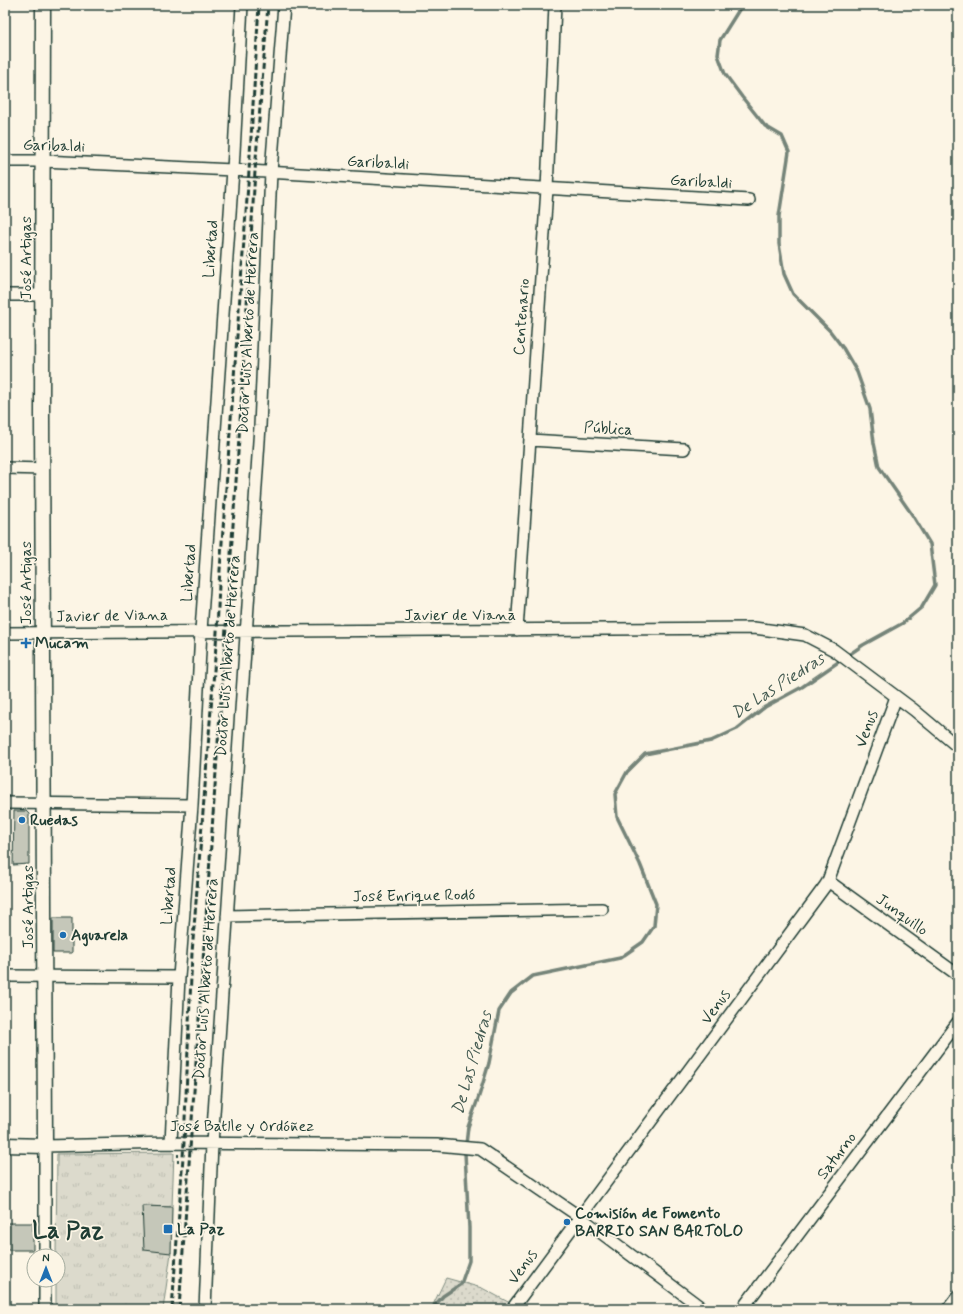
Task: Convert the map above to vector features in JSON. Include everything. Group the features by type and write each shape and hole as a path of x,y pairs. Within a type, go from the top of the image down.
{"street":[{"name":"José Artigas","path":"43,5 42,295 45,1248"},
{"name":"Libertad","path":"171,1143 179,977 192,805 201,631 233,170 242,5"},
{"name":"Doctor Luis Alberto de Herrera","path":"206,1309 212,1144 245,632 260,426 271,172 284,5"},
{"name":"Centenario","path":"517,630 547,189 555,5"},
{"name":"Garibaldi","path":"5,161 43,161 233,170 748,200"},
{"path":"5,295 42,295"},
{"name":"Pública","path":"530,440 684,449"},
{"path":"5,468 43,469"},
{"name":"Javier de Viana","path":"5,633 754,628 805,635 834,650 914,710 958,747"},
{"name":"Venus","path":"512,1309 828,881 896,697"},
{"path":"5,803 192,805"},
{"name":"Junquillo","path":"828,881 958,976"},
{"name":"José Enrique Rodó","path":"227,916 602,909"},
{"path":"5,976 179,977"},
{"name":"Saturno","path":"742,1309 958,1022"},
{"name":"José Batlle y Ordóñez","path":"5,1145 45,1146 171,1143 362,1144 437,1145 480,1149 580,1217"},
{"path":"580,1217 703,1309"},
{"path":"45,1288 45,1309"},
{"path":"948,1309 958,1296"}],"green space":[{"path":"174,1153 172,1207 143,1206 171,1253 163,1309 56,1309 56,1288 66,1288 66,1248 56,1248 57,1154"},
{"path":"446,1278 482,1288 510,1303 517,1309 431,1309"}],"building":[{"path":"14,811 26,811 29,814 29,864 13,865"},
{"name":"Aguarela","path":"53,918 72,918 72,953 53,953"},
{"path":"142,1206 172,1207 171,1253 144,1250"},
{"path":"5,1223 33,1223 33,1248 26,1248 26,1250 5,1250"}],"waterway":[{"name":"De Las Piedras","path":"432,1309 443,1296 461,1284 469,1261 469,1228 465,1153 468,1127 489,1063 499,1011 511,993 533,976 620,958 643,942 654,926 656,904 640,864 617,817 615,794 627,772 645,754 711,741 737,729 765,707 802,687 863,645 903,623 922,607 935,585 930,544 913,516 879,467 874,443 870,409 857,372 843,348 830,331 793,294 784,274 779,244 779,216 789,152 782,136 765,126 725,74 718,55 720,40 742,5"}],"railway":[{"path":"172,1309 184,1143 192,953 217,632 219,584 249,171 259,5"},
{"path":"179,1309 239,438 255,171 268,5"}],"place":[{"name":"Mucam","path":"26,643"},
{"name":"Ruedas","path":"22,820"},
{"name":"Aguarela","path":"63,935"},
{"name":"Comisión de Fomento BARRIO SAN BARTOLO","path":"567,1222"},
{"name":"La Paz","path":"168,1229"}],"district":[{"name":"La Paz","path":"68,1231"}]}
